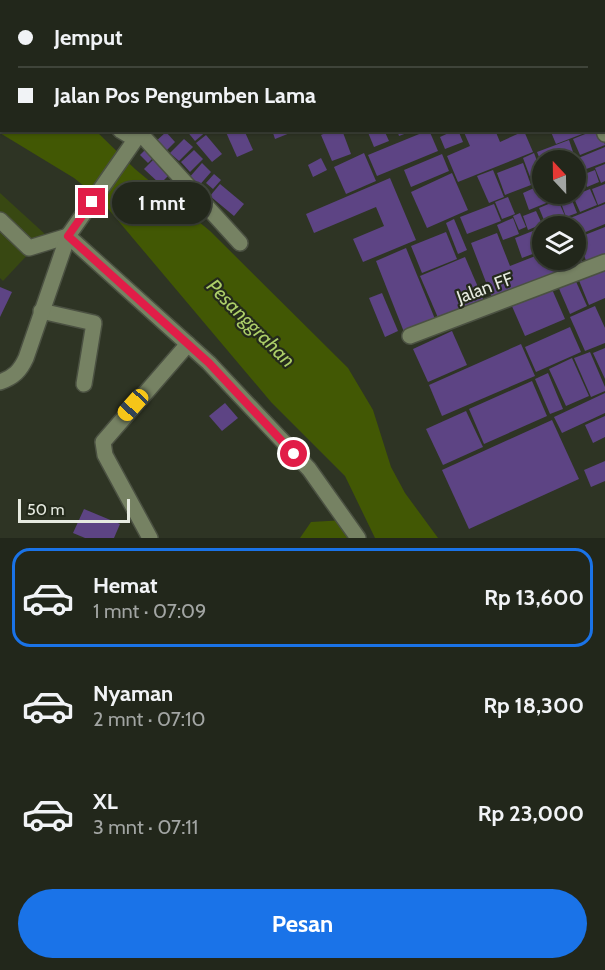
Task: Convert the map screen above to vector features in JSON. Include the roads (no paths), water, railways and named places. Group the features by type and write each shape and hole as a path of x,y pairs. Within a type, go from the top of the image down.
{"street":[{"path":"0,382 11,378 20,370 68,236 136,138 240,243"},
{"path":"0,220 29,248 51,244 68,236"},
{"path":"68,236 188,344 309,469 358,538"},
{"name":"Jalan FF","path":"410,336 605,262"},
{"path":"41,311 94,323 84,384"},
{"path":"150,538 105,455 103,442 188,344"}],"water":[{"name":"Pesanggrahan","path":"97,132 135,169 210,231 348,368 373,410 391,467 405,493 438,538 375,538 345,476 271,402 99,198 74,178 0,133"},
{"path":"345,520 352,538 300,538 311,522"}]}
